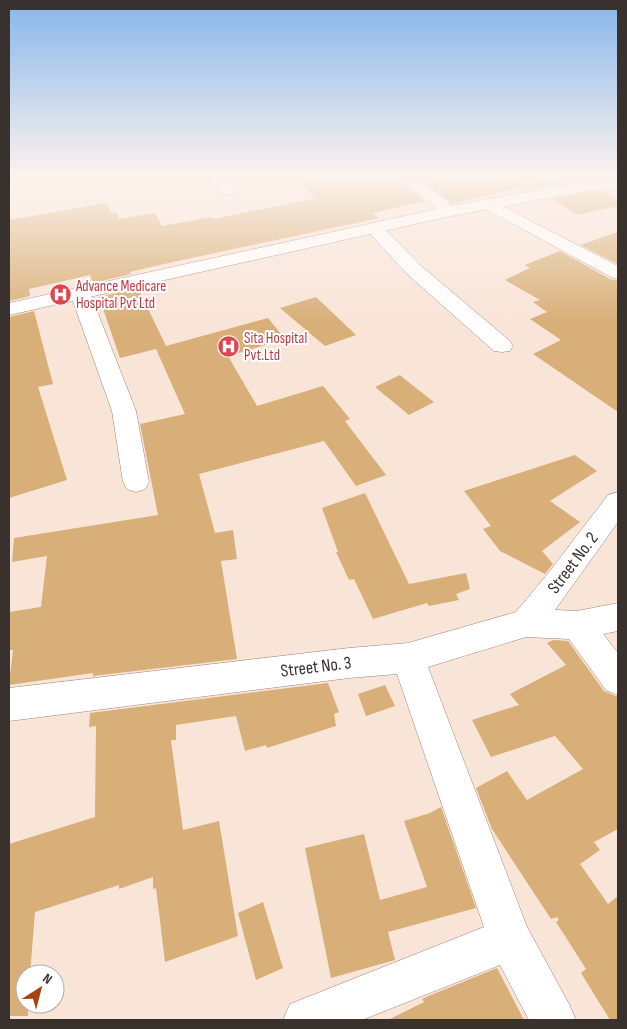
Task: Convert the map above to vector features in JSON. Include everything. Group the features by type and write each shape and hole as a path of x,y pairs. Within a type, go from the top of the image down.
{"street":[{"path":"9,309 387,225"},
{"path":"528,225 618,273"},
{"path":"374,228 414,270 502,346"},
{"path":"80,293 124,411 136,482"},
{"name":"Street No. 2","path":"526,623 562,580 618,502"},
{"name":"Street No. 3","path":"9,705 349,663 408,658 526,623 577,625 618,617"},
{"path":"577,625 618,679"},
{"path":"408,658 510,939 553,1020"},
{"path":"306,1020 510,939"}],"building":[{"path":"9,225 346,225 173,262 93,283 90,275 29,289 30,296 9,301"},
{"path":"618,232 618,264 580,245"},
{"path":"560,251 610,279 618,281 618,412 533,354 561,340 530,319 547,312 533,302 540,300 505,280 530,268 525,265"},
{"path":"138,288 166,346 268,318 285,339 228,356 257,406 323,386 350,419 345,421 386,475 356,486 324,441 199,474 215,533 233,530 237,559 221,561 237,659 93,676 93,673 9,685 13,650 9,650 9,612 41,607 47,556 12,562 14,538 158,515 140,424 185,414 156,349 120,358 99,297"},
{"path":"316,297 356,335 325,346 280,308"},
{"path":"34,311 53,384 38,387 67,480 9,498 9,317"},
{"path":"400,375 434,402 409,415 375,387"},
{"path":"575,455 597,471 550,501 580,522 542,551 553,564 545,574 500,551 483,529 491,526 464,491"},
{"path":"365,493 409,584 466,573 470,589 456,594 459,600 429,606 427,603 373,619 354,579 349,580 336,552 338,552 322,508"},
{"path":"553,640 568,641 604,691 618,697 618,829 594,842 600,850 580,864 608,904 618,896 618,1020 610,1020 581,973 586,969 556,922 559,920 557,917 551,919 492,829 476,788 507,771 527,800 583,769 555,736 491,757 472,720 519,705 510,694 566,665 547,643"},
{"path":"328,683 339,712 334,714 336,726 267,748 266,745 245,751 236,716 176,725 176,740 171,740 183,830 219,821 238,936 165,962 156,888 153,889 153,877 119,889 119,885 35,912 31,964 15,964 15,1014 28,1014 28,1016 9,1016 9,844 95,817 96,726 89,727 90,713"},
{"path":"385,685 395,706 366,716 358,694"},
{"path":"441,807 476,908 388,932 395,960 331,978 305,848 364,834 380,900 427,887 404,821 430,813"},
{"path":"263,902 283,968 256,980 238,913"},
{"path":"497,968 524,1020 388,1020 424,1002 422,999"}],"place":[{"name":"Advance Medicare Hospital Pvt Ltd","path":"60,295"},
{"name":"Sita Hospital Pvt.Ltd","path":"228,347"}]}
